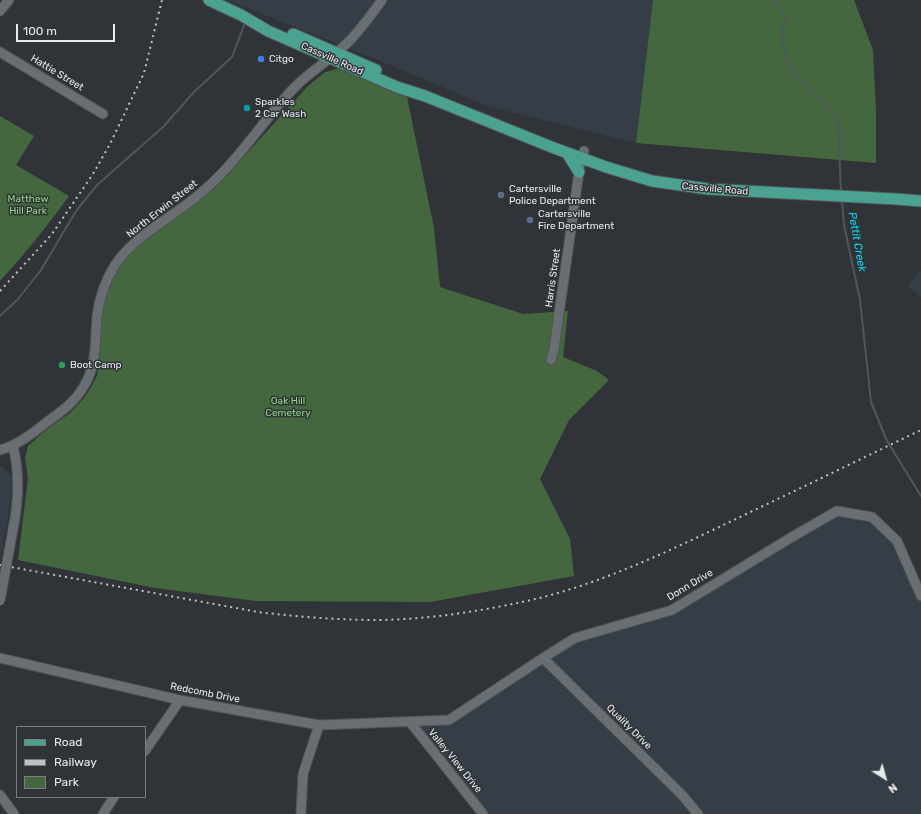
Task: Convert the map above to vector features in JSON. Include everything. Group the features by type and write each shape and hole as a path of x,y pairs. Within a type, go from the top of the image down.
{"main road":[{"name":"Cassville Road","path":"209,0 241,15 271,24 397,87 425,96 518,132 567,153 583,155"},
{"name":"Cassville Road","path":"518,132 555,142 583,155 652,181 679,186 708,189 818,191 896,195 921,194"},
{"path":"567,153 579,172"},
{"name":"Cassville Road","path":"896,195 921,201"}],"street":[{"path":"0,11 9,0"},
{"name":"North Erwin Street","path":"0,450 13,446 26,438 64,410 75,399 84,386 93,362 100,302 109,275 122,256 138,241 192,200 222,173 233,162 268,117 295,87 343,47 382,0"},
{"name":"Hattie Street","path":"0,52 103,114"},
{"name":"Harris Street","path":"551,360 554,349 579,172 583,155"},
{"path":"0,601 17,509 17,469 13,446"},
{"name":"Donn Drive","path":"410,722 449,720 575,638 672,610 837,511 872,517 897,541 921,596"},
{"name":"Redcomb Drive","path":"0,658 180,700 319,725 410,722"},
{"name":"Quality Drive","path":"543,658 683,796 698,814"},
{"path":"146,751 180,700"},
{"name":"Valley View Drive","path":"410,722 483,814"},
{"path":"301,814 303,774 319,725"},
{"path":"0,795 14,814"},
{"path":"103,814 113,798"}],"shaded area":[{"path":"228,0 653,0 636,143 490,107"},
{"path":"921,270 921,298 908,286"},
{"path":"0,465 14,479 0,562"},
{"path":"837,511 872,517 897,541 921,596 921,814 488,814 414,722 445,720 575,638 672,610"}],"green space":[{"path":"653,0 854,0 873,50 876,110 876,163 636,143"},
{"name":"Oak Hill Cemetery","path":"340,68 407,97 434,228 440,287 523,314 568,311 563,357 597,371 609,380 569,420 540,479 570,539 574,576 430,602 256,601 155,588 18,560 28,478 25,458 28,446 47,429 70,413 84,398 97,376 100,351 101,313 105,295 119,266 138,245 193,205 229,173 308,86 325,72"},
{"name":"Matthew Hill Park","path":"0,116 34,136 16,165 69,196 36,240 0,281"}],"waterway":[{"name":"Pettit Creek","path":"775,0 785,16 786,22 782,29 785,58 794,72 832,110 837,119 839,131 841,192"},
{"path":"0,316 18,299 41,270 76,211 97,185 163,127 194,92 232,57 245,23"},
{"name":"Pettit Creek","path":"842,201 844,225 860,300 871,402 887,441 921,496"}],"railway":[{"path":"0,291 52,234 93,174 110,144 144,73 162,0"},
{"path":"0,565 273,614 335,619 381,620 456,614 531,600 558,593 612,575 689,541 921,430"}],"place":[{"name":"Citgo","path":"261,59"},
{"name":"Sparkles 2 Car Wash","path":"247,108"},
{"name":"Cartersville Police Department","path":"501,195"},
{"name":"Cartersville Fire Department","path":"530,220"},
{"name":"Boot Camp","path":"62,365"}]}
